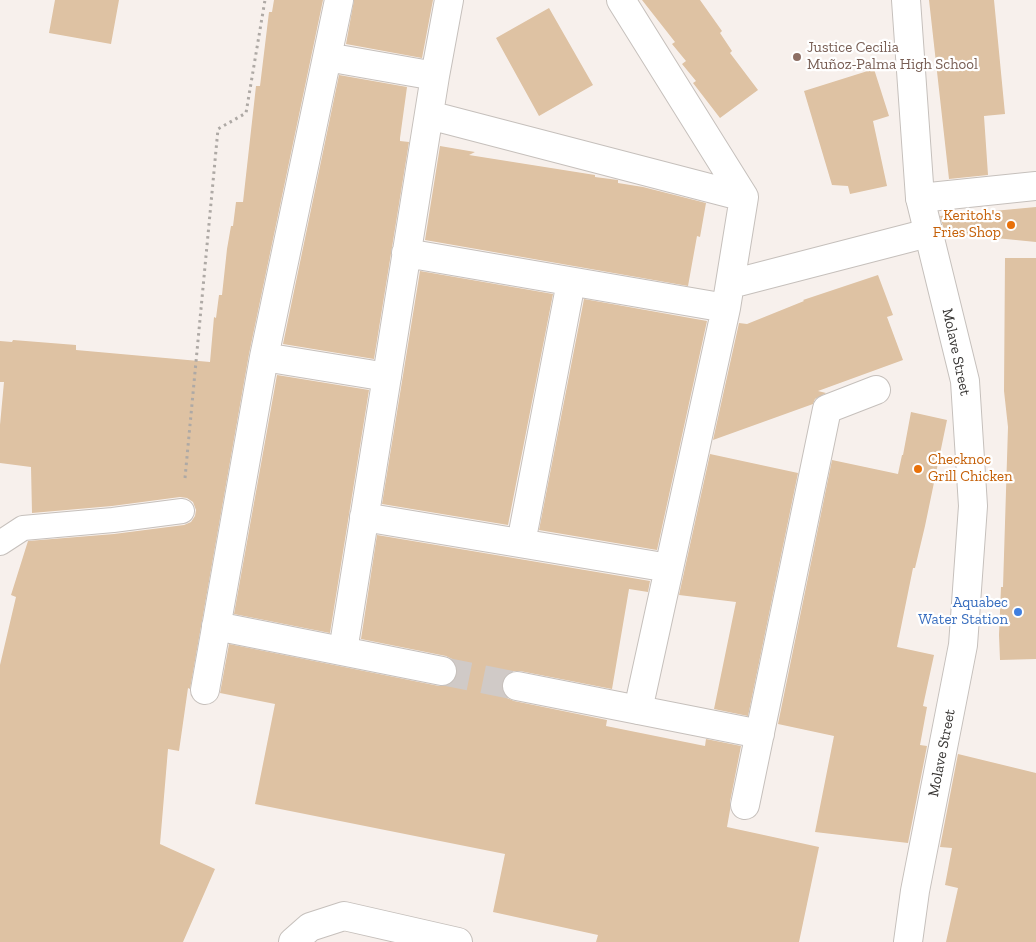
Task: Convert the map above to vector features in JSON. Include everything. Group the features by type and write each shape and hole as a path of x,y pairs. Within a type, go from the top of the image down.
{"street":[{"path":"205,690 264,357 339,0"},
{"path":"343,651 406,253 449,0"},
{"path":"621,0 744,197 729,296 638,710"},
{"name":"Molave Street","path":"906,0 920,198 965,381 973,506 963,645 915,891 908,942"},
{"path":"327,57 435,76"},
{"path":"429,115 744,197"},
{"path":"920,198 1036,186"},
{"path":"406,253 571,282 729,296 928,233"},
{"path":"521,543 571,282"},
{"path":"264,357 386,377"},
{"path":"745,805 827,409 876,390"},
{"path":"364,517 669,568"},
{"path":"216,626 442,671"},
{"path":"517,686 760,734"},
{"path":"294,942 310,927 344,916 458,942"}],"lane":[{"path":"0,543 23,528 113,520 182,511"}],"path":[{"path":"182,511 218,129 246,113 265,0"}],"building":[{"path":"55,0 119,0 111,44 49,33"},
{"path":"274,0 323,0 249,354 190,689 188,688 179,751 168,749 160,844 215,869 183,942 0,942 0,665 16,597 11,595 28,541 114,534 184,525 191,522 196,510 193,502 187,498 180,497 112,506 32,513 31,467 0,463 0,425 4,382 0,382 0,341 12,342 13,340 76,345 76,350 210,362 214,317 216,318 219,295 222,295 231,226 233,226 236,202 243,202 256,86 260,86 269,12 272,12"},
{"path":"354,0 433,0 422,58 346,44"},
{"path":"642,0 700,0 722,31 720,33 732,51 730,53 758,90 720,118 693,83 696,81 682,64 686,61 672,44 675,42"},
{"path":"929,0 994,0 1005,114 984,116 988,175 949,179"},
{"path":"549,8 593,85 539,116 496,38"},
{"path":"874,69 889,116 873,121 887,186 850,194 848,186 832,185 804,91"},
{"path":"339,75 407,87 400,141 409,142 374,359 283,344"},
{"path":"440,146 475,152 469,155 595,175 595,177 618,180 618,183 643,187 706,203 700,237 697,236 688,286 425,240"},
{"path":"1036,207 1036,242 945,233 940,216"},
{"path":"1005,258 1036,258 1036,659 1000,660 999,635 1001,587 1003,587 1008,427 1004,391"},
{"path":"420,271 553,294 508,525 382,504"},
{"path":"878,275 893,315 887,317 903,360 818,391 826,393 815,399 813,404 713,440 739,323 747,324 803,300"},
{"path":"584,299 707,321 657,550 539,530"},
{"path":"277,375 369,390 330,633 234,614"},
{"path":"911,412 947,420 897,647 934,655 923,706 927,707 920,745 927,746 908,843 815,832 834,736 778,724 832,460 898,474"},
{"path":"710,454 798,473 748,716 714,709 736,602 679,595"},
{"path":"377,535 650,581 648,592 629,589 612,689 512,671 505,676 502,683 502,691 507,698 514,701 607,720 606,726 705,746 706,739 741,746 727,827 819,847 799,942 596,942 598,935 493,912 505,854 255,804 275,704 220,693 229,644 439,686 447,686 454,681 457,675 457,666 452,659 446,656 361,639"},
{"path":"958,754 1036,773 1036,942 946,942 958,888 945,885 952,848 940,847"}],"tunnel":[{"path":"442,671 517,686"}],"place":[{"name":"Justice Cecilia Muñoz-Palma High School","path":"797,57"},
{"name":"Keritoh's Fries Shop","path":"1011,225"},
{"name":"Checknoc Grill Chicken","path":"918,469"},
{"name":"Aquabec Water Station","path":"1018,612"}]}
